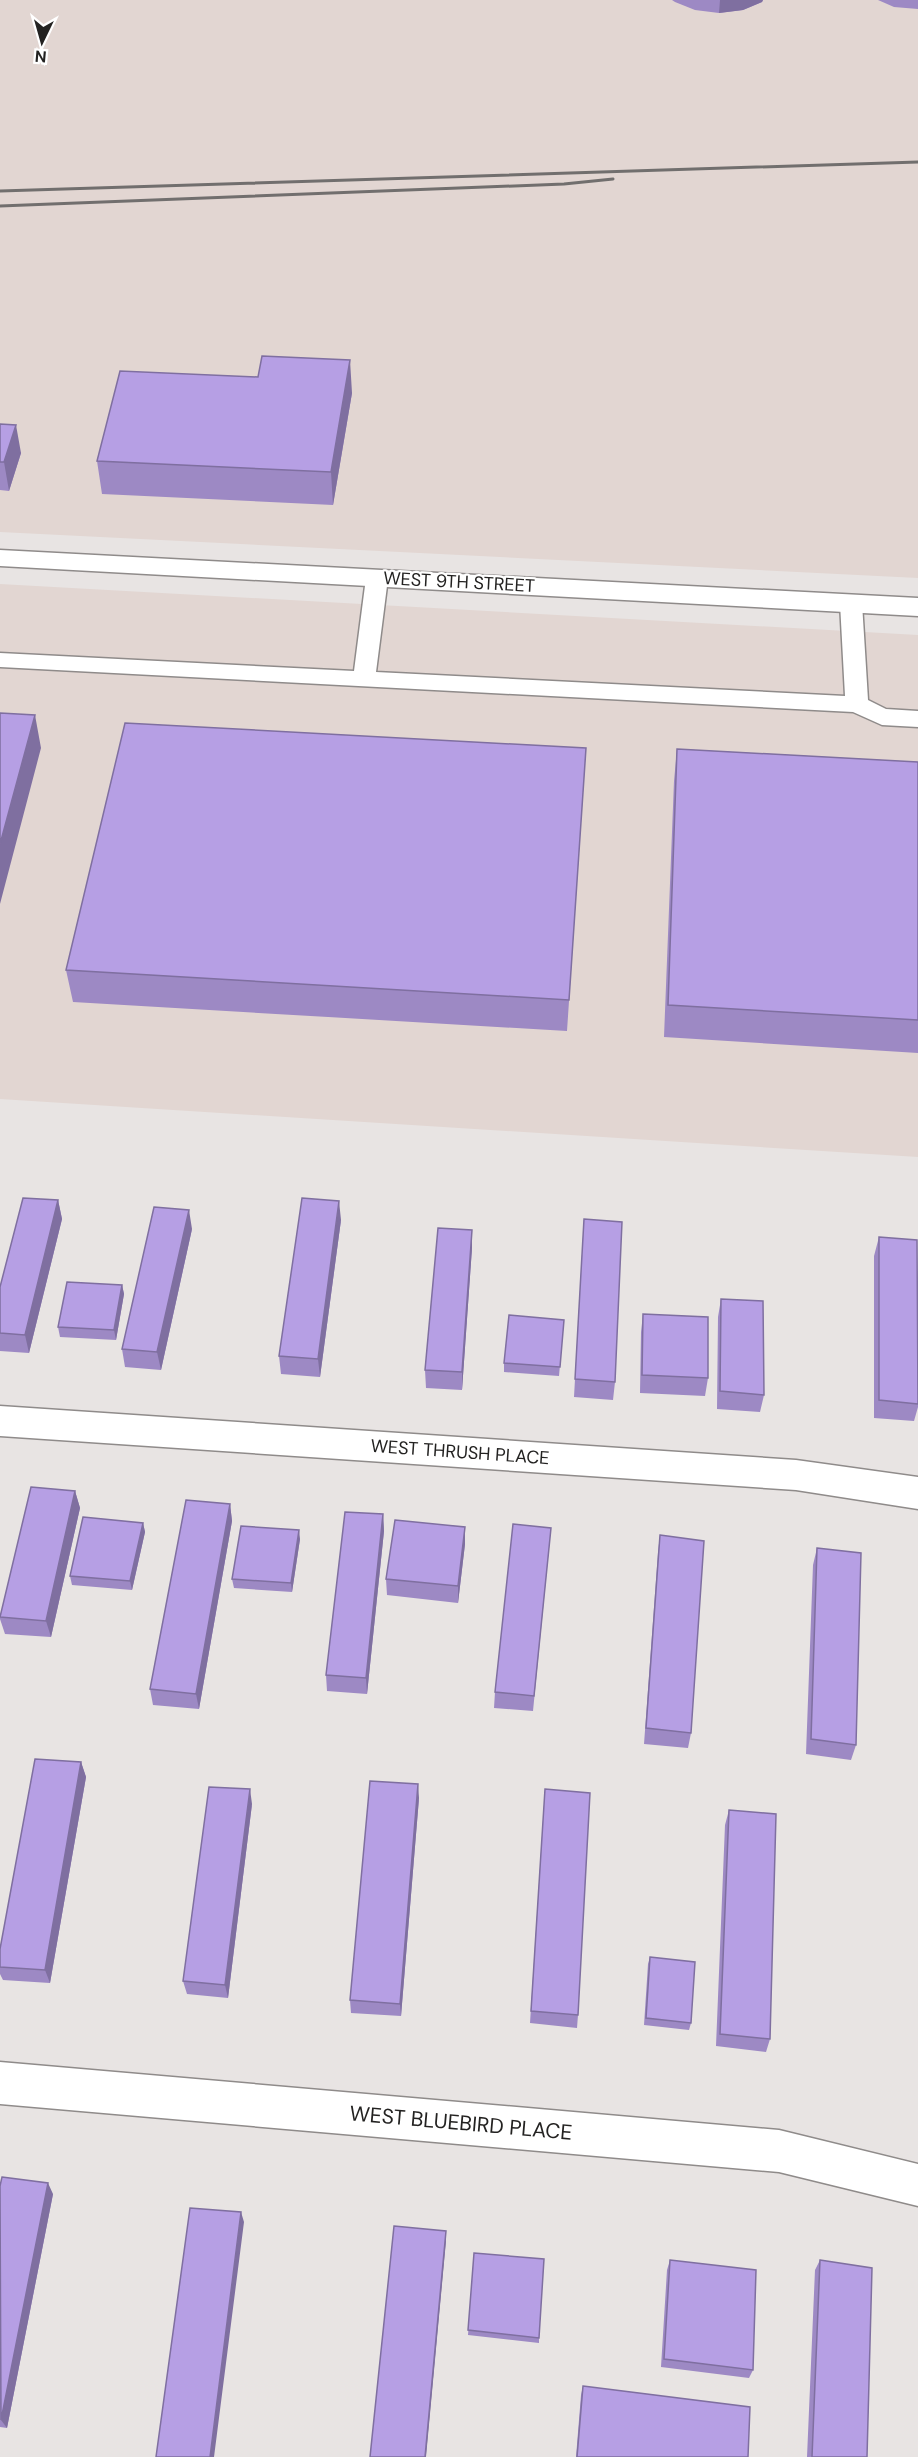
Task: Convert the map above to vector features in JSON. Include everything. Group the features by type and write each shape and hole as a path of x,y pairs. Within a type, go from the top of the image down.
{"street":[{"name":"WEST 9TH STREET","path":"0,558 918,606"},
{"name":"WEST THRUSH PLACE","path":"0,1421 796,1475 918,1493"},
{"name":"WEST BLUEBIRD PLACE","path":"0,2083 779,2151 918,2185"}],"lane":[{"path":"364,678 378,578"},
{"path":"851,603 857,704"},
{"path":"0,660 857,704 882,717 918,719"}],"shaded area":[{"path":"0,0 918,0 918,578 0,532"},
{"path":"0,584 918,635 918,1157 0,1099"}],"building":[{"path":"262,356 350,360 331,472 97,461 120,371 258,377"},
{"path":"0,424 16,425 4,462 0,462"},
{"path":"0,713 35,715 0,844"},
{"path":"125,723 586,748 569,1000 66,970"},
{"path":"677,749 918,762 918,1020 668,1005"},
{"path":"23,1198 58,1200 25,1335 0,1333 0,1287"},
{"path":"302,1198 339,1201 318,1359 279,1356"},
{"path":"154,1207 189,1210 157,1352 122,1349"},
{"path":"584,1219 622,1222 615,1382 575,1379"},
{"path":"438,1228 472,1230 462,1372 425,1370"},
{"path":"879,1237 917,1240 918,1404 879,1400"},
{"path":"67,1282 122,1285 114,1330 58,1327"},
{"path":"721,1299 763,1301 764,1395 720,1391"},
{"path":"643,1314 708,1317 708,1378 642,1375"},
{"path":"509,1315 564,1320 560,1367 504,1363"},
{"path":"31,1487 75,1491 46,1621 0,1617"},
{"path":"186,1500 230,1504 196,1694 150,1689"},
{"path":"345,1512 383,1514 366,1678 326,1675"},
{"path":"83,1517 143,1523 130,1581 70,1576"},
{"path":"395,1520 465,1527 458,1586 386,1579"},
{"path":"513,1524 551,1528 534,1696 495,1692"},
{"path":"241,1526 299,1530 291,1583 232,1579"},
{"path":"660,1535 704,1541 691,1733 646,1728"},
{"path":"817,1548 861,1553 856,1745 811,1739"},
{"path":"35,1759 81,1762 45,1970 0,1967 0,1949"},
{"path":"370,1781 418,1784 400,2004 350,2000"},
{"path":"209,1787 250,1789 225,1985 183,1981"},
{"path":"545,1789 590,1793 578,2015 531,2011"},
{"path":"729,1810 776,1814 770,2039 720,2034"},
{"path":"650,1957 695,1962 691,2023 646,2018"},
{"path":"2,2177 48,2183 1,2420 0,2186"},
{"path":"190,2208 241,2212 210,2457 156,2457"},
{"path":"394,2226 446,2231 425,2457 370,2457"},
{"path":"474,2253 544,2259 539,2338 468,2330"},
{"path":"670,2260 756,2270 753,2370 664,2359"},
{"path":"820,2260 872,2268 867,2457 812,2457"},
{"path":"583,2386 750,2407 748,2457 577,2457"}],"railway":[{"path":"0,191 918,162"},
{"path":"0,206 564,184 613,179"}]}
